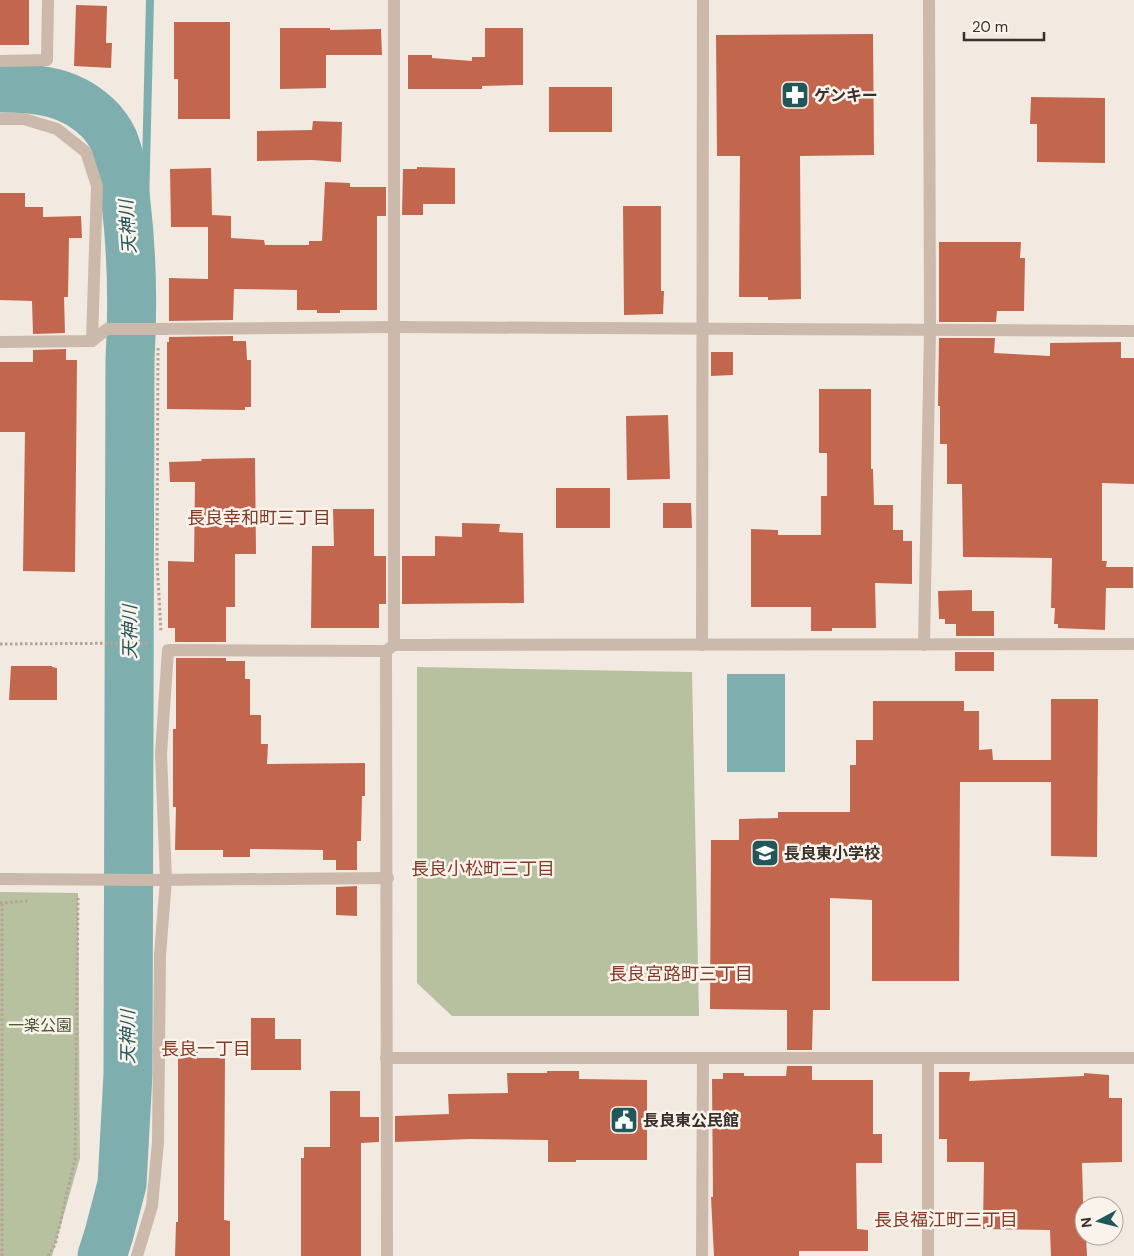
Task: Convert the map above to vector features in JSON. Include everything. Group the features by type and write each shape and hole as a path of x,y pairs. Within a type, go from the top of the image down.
{"street":[{"path":"0,61 47,60 48,0"},
{"path":"387,1256 386,1058 394,327 394,0"},
{"path":"702,645 703,0"},
{"path":"924,645 930,330 929,0"},
{"path":"0,119 24,119 57,128 86,152 97,186 92,341"},
{"path":"0,342 92,341 107,329 394,327 1134,331"},
{"path":"137,1256 152,1206 158,1142 160,956 166,880 161,754 168,650 702,645 1134,644"},
{"path":"0,879 388,878"},
{"path":"386,1058 1134,1058"},
{"path":"702,1256 703,1058"},
{"path":"928,1058 928,1256"}],"path":[{"path":"155,329 157,561 161,634"},
{"path":"0,644 149,643"},
{"path":"48,1256 55,1245 75,1159 78,898"},
{"path":"2,1256 1,903 30,901"}],"green space":[{"path":"417,667 692,672 699,1016 452,1016 417,983"},
{"name":"一楽公園","path":"0,892 78,893 80,1158 52,1256 0,1256"}],"water":[{"path":"727,674 785,674 785,772 727,772"}],"building":[{"path":"0,0 29,0 29,45 0,45"},
{"path":"76,5 107,6 106,43 112,43 111,68 74,66"},
{"path":"174,22 230,22 230,119 178,119 178,79 174,79"},
{"path":"280,28 330,28 330,30 381,29 382,55 326,55 326,88 280,89"},
{"path":"485,28 523,28 523,85 482,86 482,89 408,89 408,55 432,55 432,58 472,61 472,57 485,57"},
{"name":"ゲンキー","path":"873,34 874,155 800,156 801,299 768,300 768,297 739,297 740,156 717,156 716,35"},
{"path":"549,87 612,87 612,132 549,132"},
{"path":"1031,97 1105,98 1105,163 1037,162 1037,124 1030,124"},
{"path":"313,121 342,122 341,162 312,160 257,161 257,131 312,130"},
{"path":"417,167 455,168 455,204 423,204 423,215 402,215 403,169 417,169"},
{"path":"211,168 212,215 231,216 231,238 264,240 265,245 309,245 309,241 322,241 325,182 350,183 350,187 386,187 386,216 377,216 377,310 340,310 340,313 317,313 317,310 297,310 297,290 234,289 233,320 169,321 169,278 208,279 208,227 171,227 170,169"},
{"path":"0,193 25,193 25,207 43,207 43,217 81,216 82,238 69,238 68,297 64,297 65,333 33,334 32,301 0,300"},
{"path":"623,206 661,206 661,291 664,291 663,314 624,315"},
{"path":"939,242 1021,242 1020,258 1025,258 1024,311 997,311 996,322 939,322"},
{"path":"233,336 233,341 246,341 247,360 251,360 251,407 245,407 245,410 167,409 167,342 169,342 169,337"},
{"path":"939,338 995,338 994,353 1050,356 1050,343 1121,342 1121,358 1134,358 1134,484 1102,483 1102,561 1107,561 1106,567 1133,567 1133,588 1106,588 1105,630 1058,628 1058,624 1054,624 1055,608 1051,608 1052,558 963,557 962,484 947,484 947,444 940,444 940,406 938,406"},
{"path":"66,349 66,360 77,360 75,572 23,571 25,432 0,432 0,362 33,362 33,350"},
{"path":"711,352 733,352 733,375 711,376"},
{"path":"819,389 871,389 871,469 873,469 874,505 893,505 893,530 903,530 903,541 912,541 912,584 875,583 876,628 832,628 832,631 811,631 811,607 751,607 751,529 778,530 778,535 821,535 821,496 827,496 827,453 819,453"},
{"path":"668,415 670,479 627,480 626,416"},
{"path":"255,458 256,554 235,554 235,607 226,607 226,642 175,642 175,628 168,628 168,561 194,562 195,482 170,482 169,462 202,461 201,459"},
{"path":"556,488 610,488 610,528 556,528"},
{"path":"663,503 691,503 692,528 663,528"},
{"path":"333,509 374,509 374,556 386,556 386,604 379,604 379,628 311,628 312,546 334,546"},
{"path":"462,523 500,524 499,532 523,533 524,603 402,604 402,556 435,556 435,536 462,537"},
{"path":"972,590 972,611 994,611 994,636 956,636 956,624 945,624 945,619 939,619 938,591"},
{"path":"955,652 994,652 994,671 955,671"},
{"path":"176,658 226,658 226,661 245,661 245,679 250,679 250,715 261,715 261,744 268,744 267,764 365,763 365,796 362,796 361,841 357,841 357,870 336,870 336,860 323,860 323,850 250,849 250,857 223,857 223,850 175,850 176,807 173,807 173,729 176,729"},
{"path":"11,666 52,666 57,668 57,700 9,700"},
{"path":"1051,699 1098,699 1097,857 1051,856 1051,782 960,782 959,981 872,981 872,900 830,898 830,1010 813,1010 812,1050 787,1050 787,1010 710,1009 711,840 739,840 739,819 778,818 778,812 850,812 850,765 856,765 856,740 873,740 873,701 964,701 964,711 979,711 979,750 992,749 993,760 1051,760"},
{"path":"357,886 357,916 336,915 336,887"},
{"path":"251,1018 275,1018 275,1039 301,1039 301,1070 251,1070"},
{"path":"178,1052 198,1052 198,1058 225,1058 224,1220 230,1221 230,1256 175,1256 176,1222 178,1222"},
{"path":"787,1066 812,1066 812,1080 873,1080 873,1134 882,1134 882,1163 856,1163 857,1229 868,1230 868,1251 799,1251 799,1256 714,1256 711,1197 713,1197 712,1079 723,1079 723,1073 744,1073 744,1076 786,1076"},
{"path":"547,1071 579,1071 579,1079 647,1080 647,1160 548,1162 548,1140 470,1139 395,1142 395,1116 449,1114 448,1094 508,1093 507,1073 547,1073"},
{"path":"939,1072 970,1072 969,1081 1084,1076 1084,1073 1109,1075 1109,1098 1122,1098 1122,1162 1082,1163 1083,1196 1074,1196 1074,1246 1086,1246 1087,1256 1051,1256 1050,1230 983,1229 984,1162 947,1162 947,1139 939,1139"},
{"path":"330,1091 360,1091 360,1117 379,1117 379,1142 361,1143 361,1256 301,1256 301,1158 304,1158 304,1147 330,1147"}],"waterway":[{"path":"129,225 145,207 150,0"},
{"name":"天神川","path":"0,88 28,89 67,97 90,111 101,121 113,138 117,151 128,223 132,301 130,359 128,1074 122,1184 102,1256"}],"place":[{"name":"ゲンキー","path":"795,95"},
{"name":"長良東小学校","path":"765,853"},
{"name":"長良東公民館","path":"624,1120"}],"district":[{"name":"長良幸和町三丁目","path":"259,518"},
{"name":"長良小松町三丁目","path":"483,869"},
{"name":"長良宮路町三丁目","path":"681,974"},
{"name":"長良一丁目","path":"206,1049"},
{"name":"長良福江町三丁目","path":"946,1220"}]}
